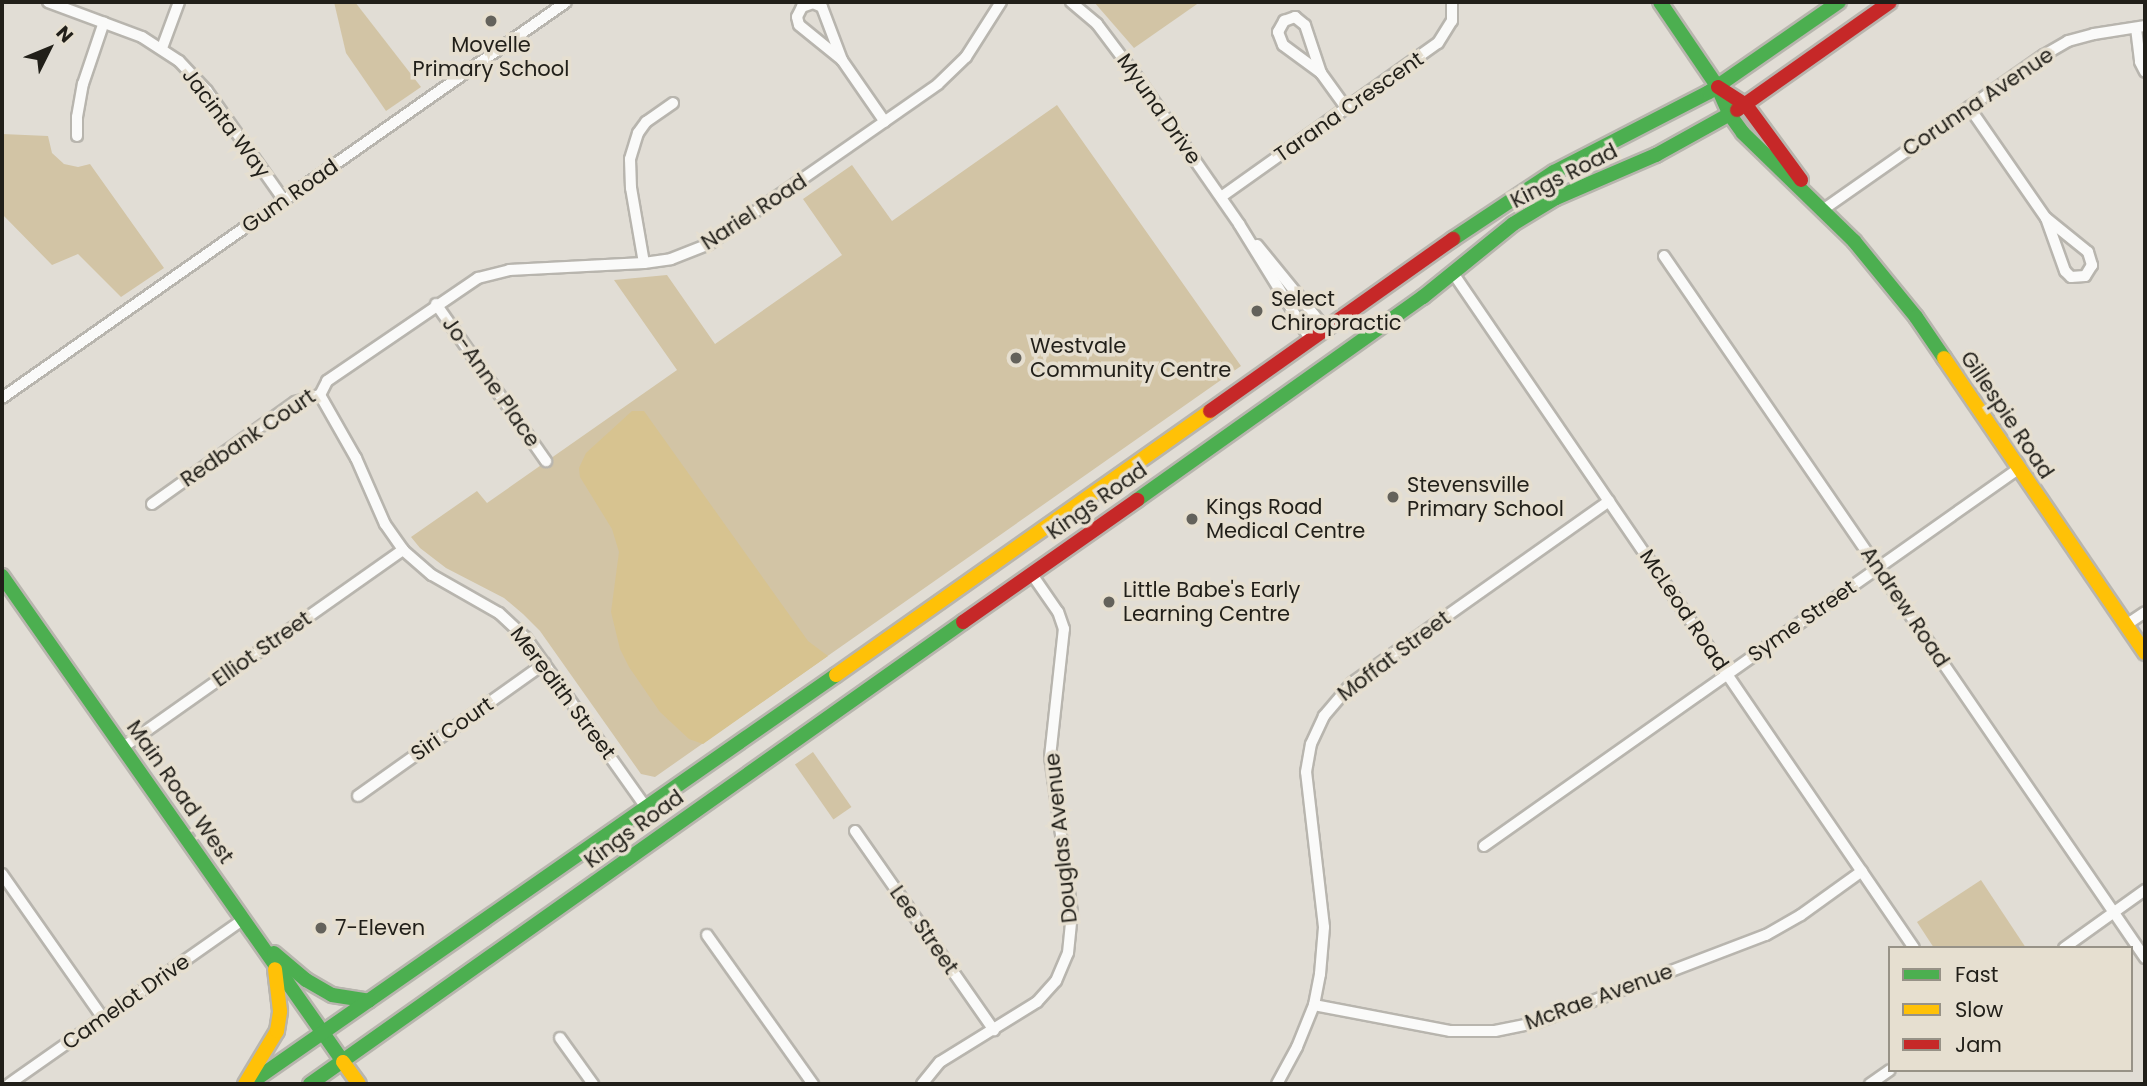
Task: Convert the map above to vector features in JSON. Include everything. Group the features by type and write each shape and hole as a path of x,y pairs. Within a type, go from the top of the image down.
{"main road":[{"name":"Gillespie Road","path":"1660,2 1717,86 1730,115 1762,153 1824,209"},
{"name":"Kings Road","path":"247,1084 647,809 1325,328 1543,179 1717,86 1839,2"},
{"name":"Kings Road","path":"310,1084 1338,357 1533,211 1580,186 1656,155 1730,115 1890,2"},
{"name":"Gillespie Road","path":"1717,86 1746,105 1824,209 1872,262 1916,317 2145,653"},
{"path":"1325,328 1338,357"},
{"path":"1310,339 1338,357"},
{"path":"1014,550 1031,573"},
{"name":"Main Road West","path":"2,576 343,1062"},
{"path":"647,809 665,832"},
{"path":"255,936 320,989 343,999 369,1001"},
{"path":"247,1084 273,1042 279,1024 279,997 274,962"},
{"path":"343,1062 359,1084"}],"street":[{"name":"Jacinta Way","path":"48,2 104,22 162,48 208,92 285,200"},
{"path":"162,48 179,2"},
{"name":"Gum Road","path":"2,400 566,2"},
{"name":"Nariel Road","path":"376,346 478,278 509,270 644,263 671,259 709,244 885,122 954,70 1001,2"},
{"name":"Myuna Drive","path":"1071,2 1110,40 1240,224 1325,328"},
{"name":"Tarana Crescent","path":"1221,197 1438,43 1451,21 1452,2"},
{"path":"842,60 805,32 797,17 802,7 813,3 822,8 842,60 885,122"},
{"path":"1321,74 1305,25 1295,17 1284,21 1278,32 1283,45 1321,74 1347,109"},
{"path":"77,136 79,103 104,22"},
{"path":"2141,27 2140,62 2145,72"},
{"name":"Corunna Avenue","path":"1824,209 2068,41 2141,27"},
{"path":"644,263 631,188 630,159 638,133 646,121 673,103"},
{"path":"1969,107 2046,218 2064,271 2071,277 2085,276 2092,265 2088,252 2046,218"},
{"name":"Myuna Drive","path":"1240,224 1269,277 1310,339"},
{"name":"Andrew Road","path":"1664,256 2145,958"},
{"name":"McLeod Road","path":"1453,273 1913,946"},
{"name":"Jo-Anne Place","path":"436,304 546,460"},
{"name":"Redbank Court","path":"152,504 295,402 320,396 327,381 376,346"},
{"name":"Meredith Street","path":"320,396 356,458 385,524 402,550 432,575 499,613 526,638 647,809"},
{"name":"Syme Street","path":"1484,846 2018,469"},
{"name":"Moffat Street","path":"1277,1084 1297,1047 1314,1005 1320,974 1324,927 1306,772 1311,744 1324,716 1352,683 1609,501"},
{"name":"Elliot Street","path":"122,748 402,550"},
{"name":"Douglas Avenue","path":"922,1084 940,1062 1037,1002 1051,987 1068,953 1072,926 1050,757 1064,629 1056,609 1031,573"},
{"path":"2126,625 2145,612"},
{"name":"Siri Court","path":"358,796 545,663"},
{"name":"Lee Street","path":"855,831 994,1030"},
{"name":"McRae Avenue","path":"1314,1005 1450,1031 1495,1031 1535,1023 1766,935 1801,915 1862,871"},
{"path":"2,874 103,1018"},
{"path":"2067,946 2145,890"},
{"name":"Camelot Drive","path":"9,1084 244,919"},
{"path":"707,935 813,1084"},
{"path":"560,1038 593,1084"},
{"path":"1870,1084 1888,1071"}],"shaded area":[{"path":"334,2 355,2 421,87 386,111 346,53"},
{"path":"1094,2 1200,2 1134,48"},
{"path":"1057,105 1241,366 655,777 641,774 540,631 504,598 446,568 420,548 411,537 477,491 487,503 677,370 614,280 667,275 715,344 842,255 803,199 852,165 892,221"},
{"path":"2,134 48,136 52,153 64,164 78,167 90,164 164,268 121,297 78,254 52,265 2,214"},
{"path":"632,411 644,411 808,641 828,656 703,744 689,739 660,712 620,649 611,612 619,552 612,529 580,477 579,468 586,453"},
{"path":"813,752 851,807 833,820 795,765"},
{"path":"1981,880 2025,946 1933,946 1917,922"}],"traffic: fast":[{"path":"1660,2 1717,86 1730,115 1743,133 1854,241 1916,317 1944,358"},
{"path":"1453,239 1554,172 1709,92 1839,2"},
{"path":"1137,500 1423,297 1513,224 1556,198 1656,155 1737,110"},
{"path":"2,576 323,1033"},
{"path":"310,1084 963,622"},
{"path":"249,1084 836,675"},
{"path":"274,953 306,980 332,995 369,1001"},
{"path":"323,1033 343,1062"}],"traffic: slow":[{"path":"1944,358 2145,653"},
{"path":"836,675 1210,411"},
{"path":"245,1084 277,1031 280,1011 275,969"},
{"path":"343,1062 359,1084"}],"traffic: jam":[{"path":"1737,110 1890,2"},
{"path":"1718,87 1746,105 1801,180"},
{"path":"1210,411 1453,239"},
{"path":"963,622 1137,500"}],"place":[{"name":"Movelle Primary School","path":"491,21"},
{"name":"Select Chiropractic","path":"1257,311"},
{"name":"Westvale Community Centre","path":"1016,358"},
{"name":"Stevensville Primary School","path":"1393,497"},
{"name":"Kings Road Medical Centre","path":"1192,519"},
{"name":"Little Babe's Early Learning Centre","path":"1109,602"},
{"name":"7-Eleven","path":"321,928"}]}
